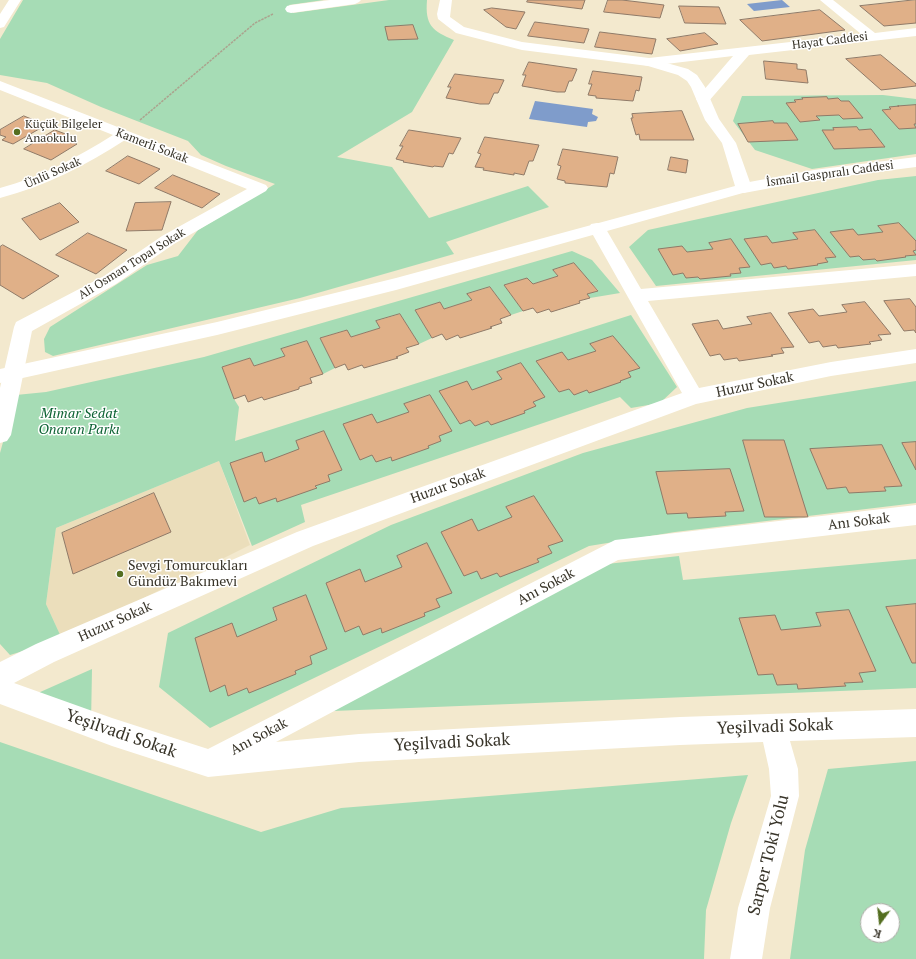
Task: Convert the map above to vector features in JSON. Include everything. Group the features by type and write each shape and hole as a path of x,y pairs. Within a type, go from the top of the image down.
{"street":[{"path":"1,20 15,0"},
{"path":"291,9 355,0"},
{"path":"446,0 443,14 444,19 460,30 475,35 522,46 649,62 683,72 692,78 698,87 712,120 729,143 744,188"},
{"path":"826,0 871,36"},
{"name":"Hayat Caddesi","path":"649,62 916,32"},
{"path":"703,99 744,52"},
{"name":"Kamerli Sokak","path":"0,85 260,188"},
{"name":"Ünlü Sokak","path":"0,193 43,179 69,168 123,134"},
{"name":"İsmail Gaspıralı Caddesi","path":"7,375 110,354 346,297 464,266 744,188 814,175 916,162"},
{"name":"Ali Osman Topal Sokak","path":"0,435 7,375 23,327 110,280 168,240 260,188"},
{"path":"597,228 694,397"},
{"path":"636,296 916,270"},
{"name":"Huzur Sokak","path":"0,676 45,653 305,539 694,397 831,369 916,356"},
{"name":"Anı Sokak","path":"208,763 615,550 916,515"},
{"name":"Yeşilvadi Sokak","path":"0,691 112,732 208,763 359,748 680,731 916,722"},
{"name":"Sarper Toki Yolu","path":"746,959 754,908 784,796 786,780 784,764 772,728"}],"path":[{"path":"123,134 255,23 271,15 291,9"}],"shaded area":[{"name":"Sevgi Tomurcukları Gündüz Bakımevi","path":"219,461 250,545 62,639 46,604 56,528"}],"green space":[{"path":"23,0 324,0 289,5 293,13 389,0 427,0 427,16 432,26 435,30 454,40 412,112 337,157 392,167 429,218 528,186 549,207 446,242 454,254 300,298 53,356 45,352 44,339 50,327 147,265 178,256 198,230 275,184 201,155 188,141 101,107 47,83 0,75 0,39"},
{"path":"883,95 916,99 916,154 812,169 755,150 733,121 742,96"},
{"path":"916,176 916,260 656,286 629,247 648,230 878,180"},
{"name":"Mimar Sedat Onaran Parkı","path":"572,251 592,260 620,293 590,298 587,294 598,290 574,264 553,270 558,276 533,284 527,278 504,285 523,311 511,315 490,287 468,294 472,300 444,309 440,302 415,310 432,338 419,344 400,314 376,321 380,328 351,337 346,330 320,338 335,368 323,374 307,341 281,350 285,356 254,366 250,358 222,367 234,399 239,407 235,441 631,315 677,387 660,403 631,408 620,397 301,505 305,522 252,546 219,461 56,528 46,604 62,639 10,655 0,644 0,453 16,395 46,392 204,357"},
{"path":"916,381 916,503 675,532 589,546 210,728 159,687 168,633 391,525 583,453 747,408"},
{"path":"679,556 683,580 916,559 916,688 333,711 607,564"},
{"path":"92,669 91,724 38,693"},
{"path":"0,742 261,832 341,808 748,775 731,823 706,910 704,959 0,959"},
{"path":"916,761 916,959 790,959 805,850 828,769"}],"water":[{"path":"782,0 790,7 754,11 747,4"},
{"path":"535,101 593,109 592,114 598,117 596,121 588,122 587,127 529,119"}],"building":[{"path":"528,0 585,0 582,9 527,2"},
{"path":"608,0 622,0 664,5 660,18 604,12"},
{"path":"916,0 916,23 884,26 860,6"},
{"path":"679,6 719,7 726,24 685,23"},
{"path":"492,8 525,12 516,29 506,27 484,10"},
{"path":"820,10 845,30 762,41 740,20"},
{"path":"535,22 589,29 584,43 528,36"},
{"path":"413,25 418,39 388,40 385,27"},
{"path":"600,32 656,39 652,54 595,47"},
{"path":"705,33 718,44 680,51 667,39"},
{"path":"881,55 916,84 916,86 881,90 846,59"},
{"path":"764,61 797,64 797,69 806,70 808,83 766,79"},
{"path":"529,62 577,69 572,81 569,81 565,92 557,92 522,86 526,75 523,75"},
{"path":"593,71 642,77 639,91 636,90 633,101 596,98 596,96 588,95 592,84 589,84"},
{"path":"455,74 504,80 498,93 494,93 489,104 480,104 446,98 451,87 448,87"},
{"path":"827,97 828,99 838,98 841,101 849,101 863,118 843,119 839,115 816,116 820,120 800,122 786,103 796,102 794,100 803,99 802,98"},
{"path":"916,105 916,124 914,124 916,128 899,129 882,110 891,109 889,107"},
{"path":"682,111 694,140 640,140 639,134 636,135 631,118 633,118 632,114"},
{"name":"Küçük Bilgeler Anaokulu","path":"24,116 46,125 13,144 2,140 6,137 0,135 0,130"},
{"path":"773,121 774,123 787,123 798,140 748,142 738,124"},
{"path":"857,127 859,130 871,129 885,147 834,149 822,130 834,130 833,128"},
{"path":"55,130 76,138 71,141 77,144 51,160 24,149"},
{"path":"409,130 461,138 453,154 449,153 443,167 433,167 403,162 404,161 396,159 403,146 400,146"},
{"path":"485,137 539,145 533,161 529,161 524,175 514,173 514,175 483,170 484,168 475,167 481,154 478,153"},
{"path":"563,149 618,157 614,174 610,173 607,187 565,183 565,181 557,179 561,166 558,165"},
{"path":"128,156 160,169 139,184 106,171"},
{"path":"671,157 688,160 686,173 668,170"},
{"path":"173,175 220,194 202,208 155,188"},
{"path":"171,202 162,230 126,231 135,203"},
{"path":"60,203 79,222 40,240 22,219"},
{"path":"899,223 916,241 916,250 913,251 916,255 877,261 875,259 863,260 859,256 850,257 830,232 853,229 858,235 883,232 878,226"},
{"path":"815,230 836,257 825,258 828,262 817,264 818,265 788,269 786,266 774,268 771,263 761,265 744,239 767,236 772,243 798,239 793,233"},
{"path":"88,233 127,250 96,274 56,255"},
{"path":"731,239 750,267 739,268 741,273 730,274 731,276 700,279 698,277 686,278 683,273 673,275 658,249 682,246 687,252 713,249 709,243"},
{"path":"3,245 59,276 23,299 0,285 0,247"},
{"path":"574,263 598,291 587,294 590,298 579,301 580,303 551,312 549,309 537,313 533,308 523,311 504,285 527,278 533,284 558,276 553,270"},
{"path":"490,287 511,315 500,319 502,323 490,327 492,328 460,338 458,335 446,340 442,334 432,338 415,310 440,302 444,309 472,300 467,294"},
{"path":"910,299 916,307 916,333 914,330 904,331 884,301"},
{"path":"865,302 891,334 878,335 882,340 869,342 871,344 838,348 836,345 823,347 819,341 809,343 788,313 813,309 819,316 847,312 842,305"},
{"path":"771,313 794,347 781,348 784,353 771,355 773,356 739,361 737,358 724,360 720,354 710,356 692,324 718,320 723,329 752,324 747,317"},
{"path":"400,314 419,344 406,348 409,352 396,357 398,358 364,368 362,365 348,370 345,364 335,368 320,338 347,330 351,337 380,328 376,321"},
{"path":"613,336 640,368 628,372 631,377 620,381 621,382 589,393 587,390 574,395 569,389 559,392 536,361 562,352 568,360 596,351 590,344"},
{"path":"307,341 323,374 310,378 312,383 299,387 299,389 264,400 262,397 248,402 245,395 234,399 222,367 250,358 254,366 285,356 281,349"},
{"path":"521,363 545,397 533,402 536,406 524,411 525,413 491,425 488,421 475,426 470,420 460,424 439,391 467,381 472,390 502,379 497,372"},
{"path":"430,395 452,431 439,436 441,441 428,446 429,448 392,461 391,457 376,462 372,455 360,460 343,424 372,414 377,423 409,412 404,404"},
{"path":"324,431 342,470 328,475 330,481 315,486 317,488 277,502 276,498 259,504 256,497 244,502 230,463 262,452 265,462 299,449 296,441"},
{"path":"743,440 784,440 808,517 765,517"},
{"path":"916,442 916,470 902,443"},
{"path":"882,445 902,486 884,487 886,491 849,493 846,487 827,489 810,449"},
{"path":"730,469 744,511 725,512 726,516 688,518 687,513 667,514 656,472"},
{"name":"Sevgi Tomurcukları Gündüz Bakımevi","path":"154,493 171,532 73,574 62,533"},
{"path":"534,496 563,541 548,546 552,553 537,559 539,562 500,577 497,573 481,579 477,571 464,576 441,532 472,519 478,531 512,517 506,507"},
{"path":"427,543 452,593 436,599 440,607 424,613 425,616 382,633 381,628 363,635 359,626 345,632 326,583 360,569 365,582 402,567 397,556"},
{"path":"306,595 327,649 310,656 312,664 295,671 296,674 249,693 247,688 228,696 225,685 210,692 195,638 232,623 237,637 277,620 273,608"},
{"path":"916,604 916,663 912,663 886,607"},
{"path":"849,610 876,671 859,673 863,682 844,683 846,686 798,689 797,684 777,685 773,674 758,675 739,618 775,615 781,630 821,626 816,613"}],"place":[{"name":"Küçük Bilgeler Anaokulu","path":"17,132"},
{"name":"Sevgi Tomurcukları Gündüz Bakımevi","path":"120,574"}]}
